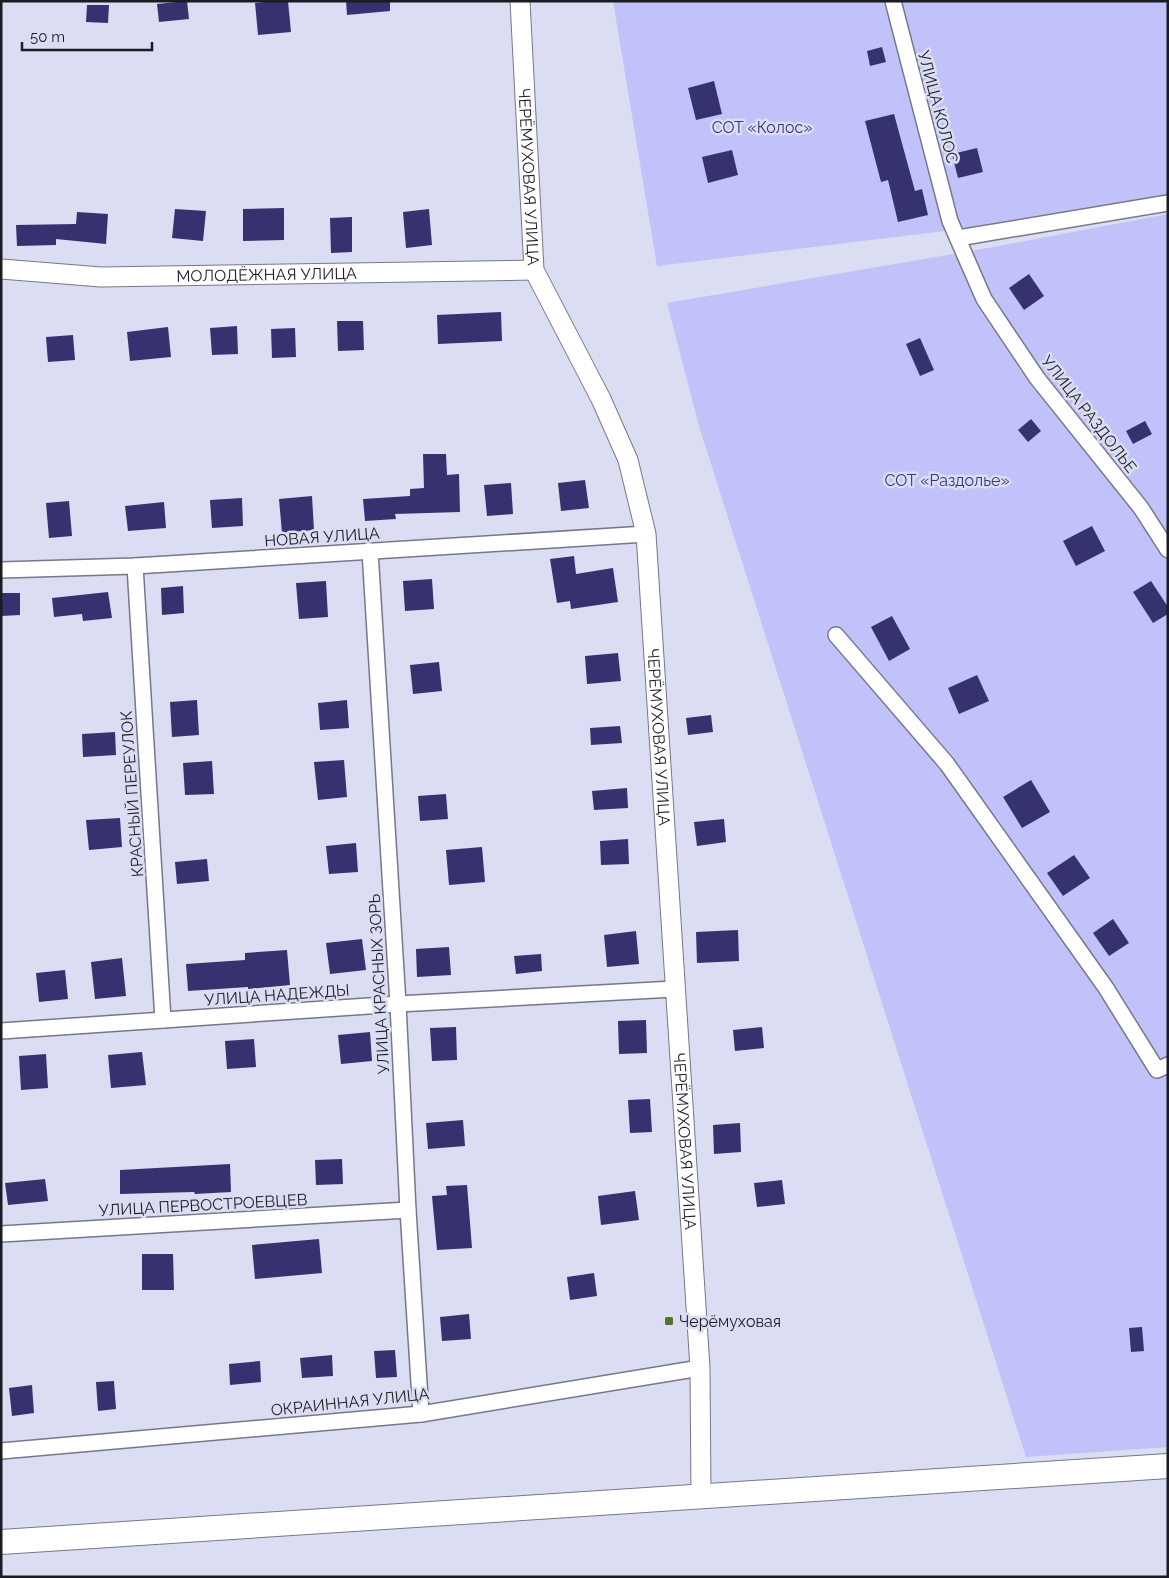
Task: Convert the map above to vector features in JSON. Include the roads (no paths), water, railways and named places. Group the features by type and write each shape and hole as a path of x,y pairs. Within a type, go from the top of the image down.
{"main road":[{"path":"1,1542 1168,1466"}],"street":[{"name":"ЧЕРЁМУХОВАЯ УЛИЦА","path":"520,1 534,270 600,399 628,460 646,534 700,1368 701,1496"},
{"name":"УЛИЦА КОЛОС","path":"893,1 950,221 958,238"},
{"path":"958,238 1168,203"},
{"name":"УЛИЦА РАЗДОЛЬЕ","path":"958,238 984,299 1037,378 1141,508 1168,550"},
{"name":"МОЛОДЁЖНАЯ УЛИЦА","path":"1,269 100,277 534,270"},
{"name":"НОВАЯ УЛИЦА","path":"1,570 135,566 646,534"},
{"name":"УЛИЦА КРАСНЫХ ЗОРЬ","path":"370,551 421,1414"},
{"name":"КРАСНЫЙ ПЕРЕУЛОК","path":"135,566 163,1020"},
{"path":"836,636 947,764 1106,988 1157,1070 1168,1065"},
{"name":"УЛИЦА НАДЕЖДЫ","path":"1,1031 398,1004 674,989"},
{"name":"УЛИЦА ПЕРВОСТРОЕВЦЕВ","path":"1,1234 408,1210"},
{"name":"ОКРАИННАЯ УЛИЦА","path":"1,1451 421,1414 700,1368"}],"place":[{"name":"Черёмуховая","path":"669,1321"}],"park label":[{"name":"СОТ «Колос»","path":"762,127"},
{"name":"СОТ «Раздолье»","path":"947,480"}]}
